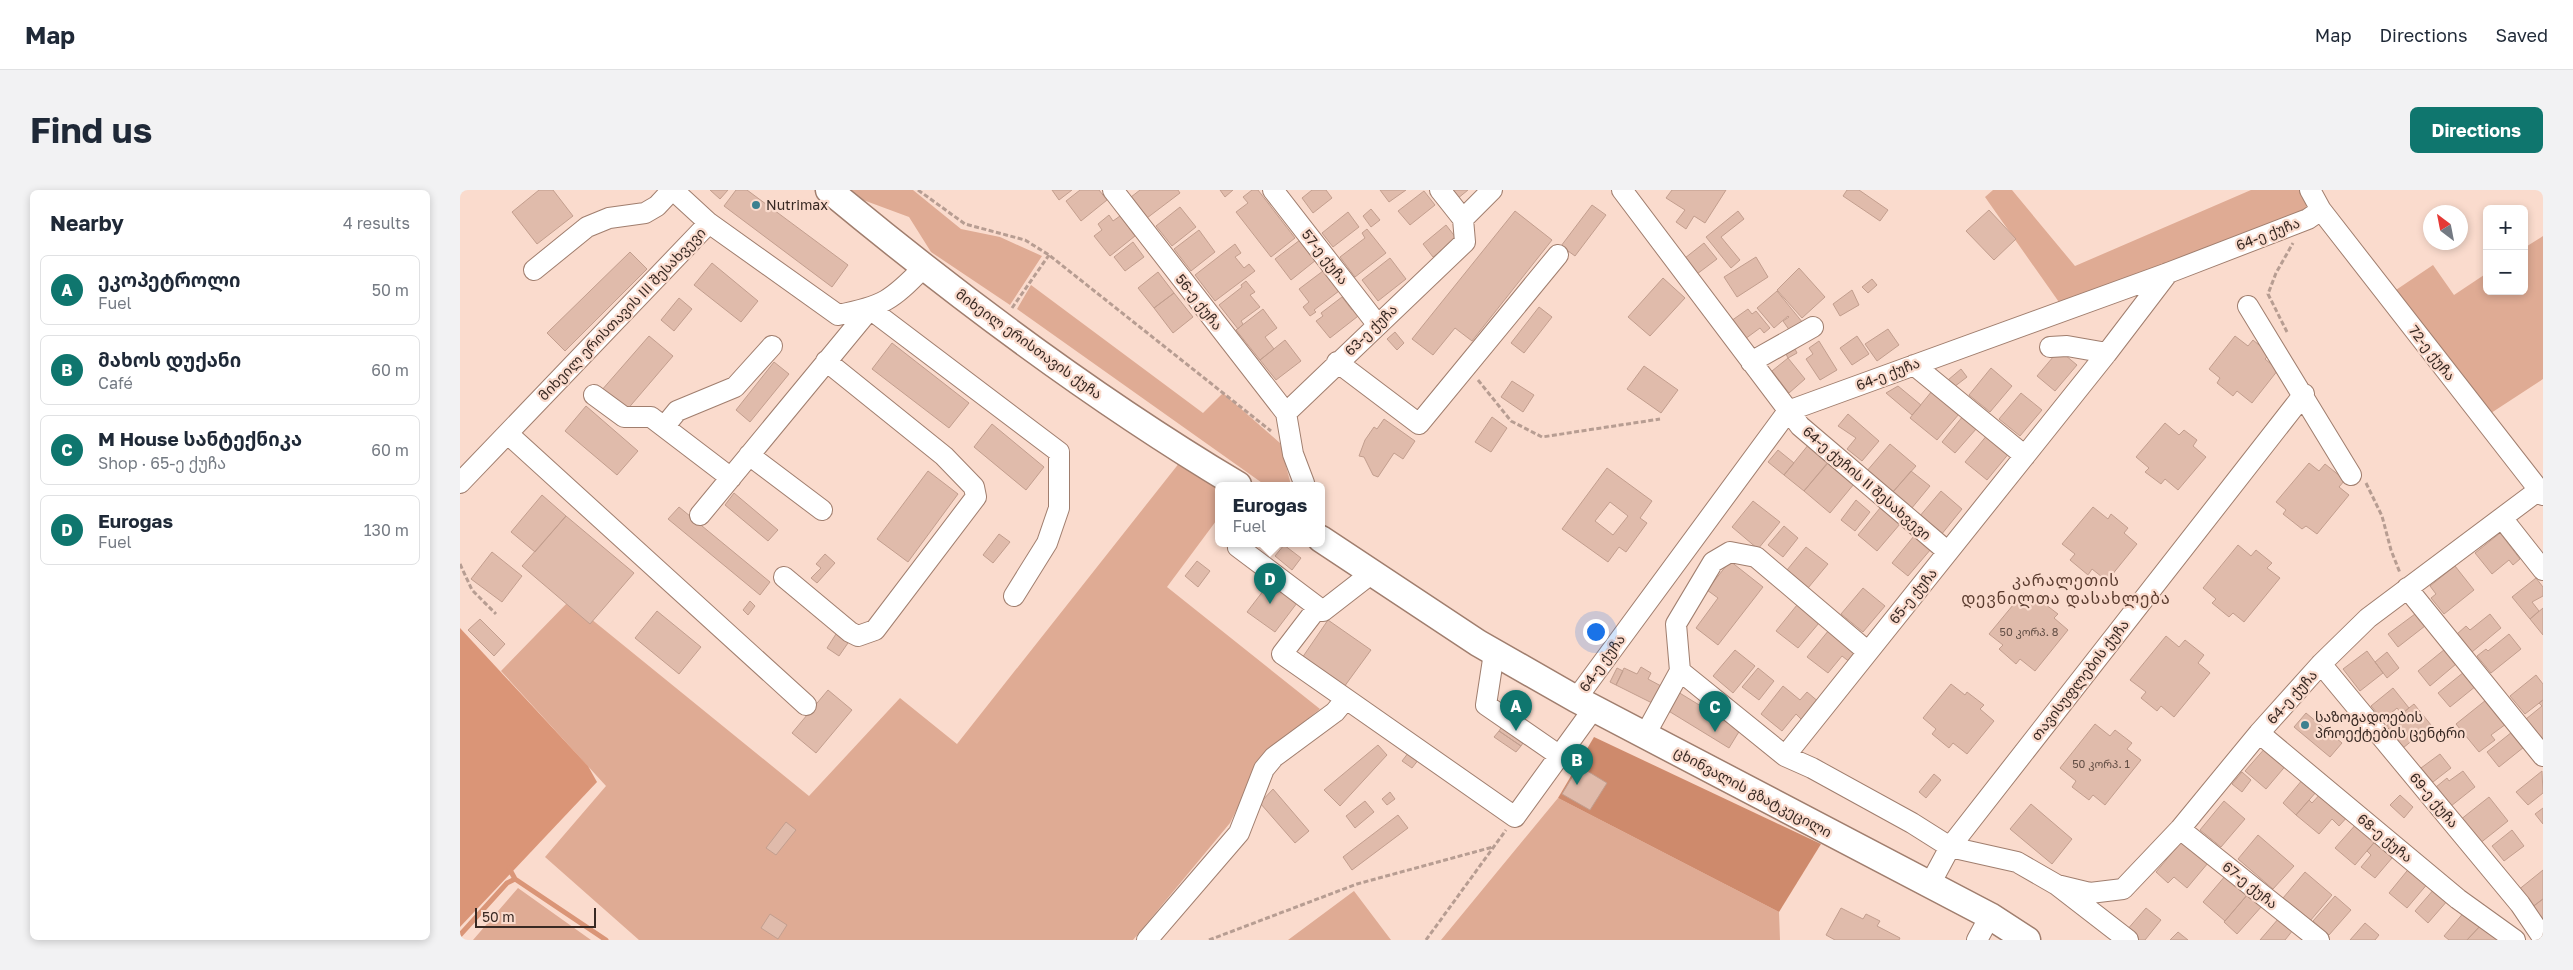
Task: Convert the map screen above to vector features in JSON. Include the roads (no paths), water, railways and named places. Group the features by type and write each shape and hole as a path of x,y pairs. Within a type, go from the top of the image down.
{"main road":[{"name":"მიხეილ ერისთავის ქუჩა","path":"829,190 923,268 1000,325 1166,442 1233,482"},
{"path":"1325,542 1486,648"},
{"name":"ცხინვალის გზატკეცილი","path":"1486,648 1585,704 1929,886 1990,916 2027,940"}],"street":[{"path":"534,270 587,227 609,218 645,213 657,206 673,190 709,223"},
{"name":"56-ე ქუჩა","path":"1113,190 1286,413"},
{"name":"57-ე ქუჩა","path":"1273,190 1377,324"},
{"path":"1440,190 1463,219 1492,190"},
{"path":"1622,190 1788,412"},
{"name":"64-ე ქუჩა","path":"1345,700 1515,817 1560,756 1585,704 1691,542 1788,412 2168,273 2313,203"},
{"name":"72-ე ქუჩა","path":"2313,203 2541,492"},
{"name":"63-ე ქუჩა","path":"1286,413 1465,242 1463,219"},
{"name":"მიხეილ ერისთავის III შესახვევი","path":"460,483 709,223 838,315 870,309 896,296 923,268"},
{"path":"1338,362 1419,424 1558,255"},
{"name":"65-ე ქუჩა","path":"1785,756 2107,353 2168,273"},
{"path":"2248,306 2357,475"},
{"path":"700,515 870,309 1059,452 1060,508 1047,544 1014,596"},
{"path":"1751,362 1813,326"},
{"path":"664,427 677,411 735,388 772,346"},
{"path":"2050,347 2067,346 2107,353"},
{"path":"784,577 850,632 858,636 875,630 976,497 974,487 944,456 826,361"},
{"path":"1914,365 2025,456"},
{"name":"თავისუფლების ქუჩა","path":"1929,886 1950,847 2304,394"},
{"path":"594,395 624,417 651,417 731,478"},
{"name":"64-ე ქუჩის II შესახვევი","path":"1788,412 1800,426 1948,552"},
{"path":"1286,413 1293,454 1304,482"},
{"path":"508,434 806,704"},
{"path":"749,455 822,510"},
{"name":"64-ე ქუჩა","path":"2057,885 2090,893 2123,889 2180,829 2259,733 2321,664 2368,618 2502,518 2541,492"},
{"path":"2502,518 2543,570"},
{"path":"1691,542 1713,562"},
{"path":"1238,547 1323,611 1372,573"},
{"path":"1645,735 1680,671 1676,624 1713,562 1730,552 1756,557 1868,652"},
{"path":"2407,588 2543,756"},
{"path":"1147,940 1238,833 1258,781 1274,757 1335,712 1345,700 1282,654 1318,607"},
{"path":"1486,648 1486,705 1560,756"},
{"name":"69-ე ქუჩა","path":"2321,664 2520,904 2543,938"},
{"path":"1680,671 1785,756 1812,768 1903,818 1950,847 2017,862 2057,885 2128,940"},
{"name":"68-ე ქუჩა","path":"2259,733 2458,899 2515,940"},
{"name":"67-ე ქუჩა","path":"2180,829 2319,940"},
{"path":"1976,940 1990,916"}],"waterway":[{"path":"509,868 515,879 606,940"},
{"path":"460,935 507,883 515,879"}],"place":[{"name":"Nutrimax","path":"756,205"},
{"name":"Eurogas","path":"1270,604"},
{"name":"საზოგადოების პროექტების ცენტრი","path":"2305,725"},
{"name":"ეკოპეტროლი","path":"1516,731"},
{"name":"M House სანტექნიკა","path":"1715,732"},
{"name":"მახოს დუქანი","path":"1577,785"}],"district":[{"name":"კარალეთის დევნილთა დასახლება","path":"2066,589"}]}
